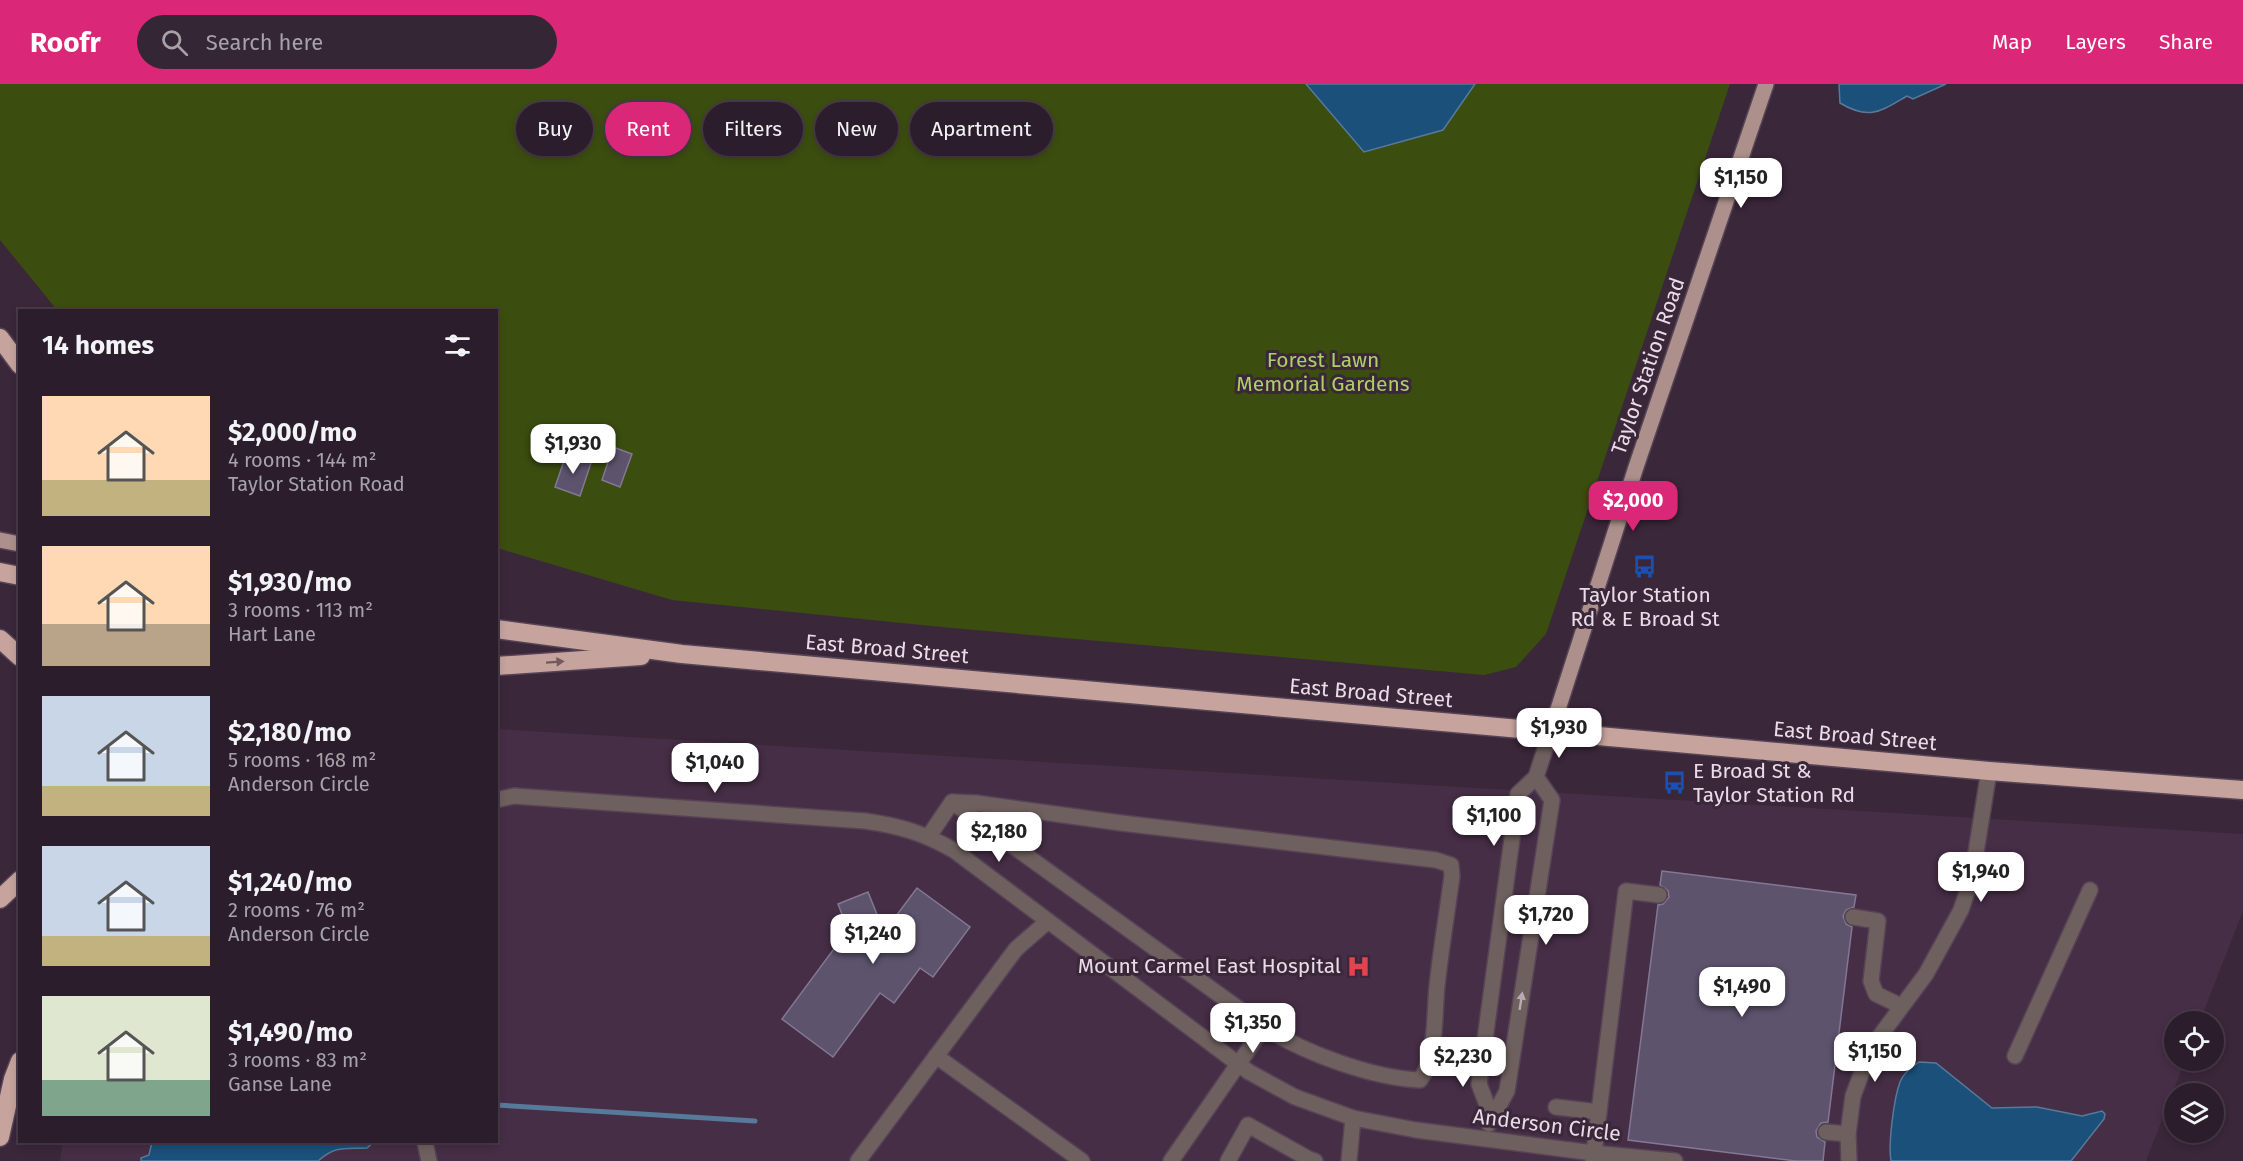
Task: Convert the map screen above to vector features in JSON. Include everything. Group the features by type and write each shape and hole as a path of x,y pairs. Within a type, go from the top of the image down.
{"highway":[{"path":"0,338 18,362"},
{"path":"0,572 18,576"},
{"name":"East Broad Street","path":"498,629 682,654 1989,771 2243,790"},
{"path":"0,639 18,655"},
{"path":"498,666 682,654"},
{"path":"0,899 18,882"},
{"path":"0,1137 8,1098 18,1067"}],"main road":[{"name":"Taylor Station Road","path":"1551,731 1636,467 1766,84"},
{"path":"0,540 18,544"}],"street":[{"path":"1492,1118 1479,1083 1518,794 1536,777 1551,731"},
{"path":"1849,1161 1848,1134 1853,1096 1871,1048 1926,974 1961,910 1972,877 1989,771"},
{"path":"1483,1137 1507,1091 1552,800 1536,777"},
{"name":"Anderson Circle","path":"498,800 514,796 894,825 929,836 955,851 1239,1064 1295,1097 1353,1118 1416,1130 1483,1137 1593,1157 1676,1161"},
{"path":"929,836 952,802"},
{"path":"952,802 976,803 1121,823 1436,860 1451,866 1452,876 1427,1071 1420,1080 1404,1079 1338,1062 1278,1037 952,802"},
{"path":"2015,1056 2090,890"},
{"path":"1593,1157 1626,891 1659,895"},
{"path":"1853,917 1878,921 1870,981 1876,994 1901,1006"},
{"path":"858,1161 1016,949 1048,921"},
{"path":"1171,1161 1264,1027"},
{"path":"936,1056 1082,1161"},
{"path":"1556,1107 1599,1112"},
{"path":"1349,1161 1353,1118"},
{"path":"1228,1161 1248,1125 1310,1160"},
{"path":"1826,1132 1848,1134"},
{"path":"425,1143 429,1161"}],"shaded area":[{"name":"Mount Carmel East Hospital","path":"498,729 2243,834 2243,911 2204,1011 2164,1011 2164,1071 2181,1071 2176,1083 2164,1083 2164,1115 2146,1161 60,1161 63,1143 498,1143"}],"green space":[{"name":"Forest Lawn Memorial Gardens","path":"0,84 1730,84 1546,634 1516,667 1484,675 952,628 672,600 498,548 498,309 56,309 0,240"}],"water":[{"path":"1306,84 1475,84 1443,130 1364,152"},
{"path":"1839,84 1946,84 1913,99 1907,96 1882,110 1868,113 1859,112 1840,103"},
{"path":"1919,1062 1936,1063 1992,1108 2037,1107 2082,1116 2102,1111 2105,1114 2104,1119 2071,1161 1891,1161 1891,1133 1898,1089 1904,1075"},
{"path":"152,1143 373,1143 367,1148 336,1150 318,1161 141,1161 141,1158 149,1155"}],"building":[{"path":"613,447 632,454 620,487 602,480"},
{"path":"566,455 591,463 580,496 555,487"},
{"path":"1662,871 1856,895 1854,907 1846,910 1843,916 1846,924 1852,927 1828,1122 1821,1123 1816,1131 1817,1137 1825,1142 1823,1161 1796,1161 1628,1140 1658,905 1663,904 1669,897 1668,891 1660,885"},
{"path":"917,888 970,927 933,977 920,968 894,1003 880,993 833,1057 782,1019 848,930 838,904 868,892 884,932"}],"waterway":[{"path":"498,1105 755,1121"}],"place":[{"name":"Taylor Station Rd & E Broad St","path":"1645,567"},
{"name":"E Broad St & Taylor Station Rd","path":"1675,783"},
{"name":"Mount Carmel East Hospital","path":"1359,966"}]}
